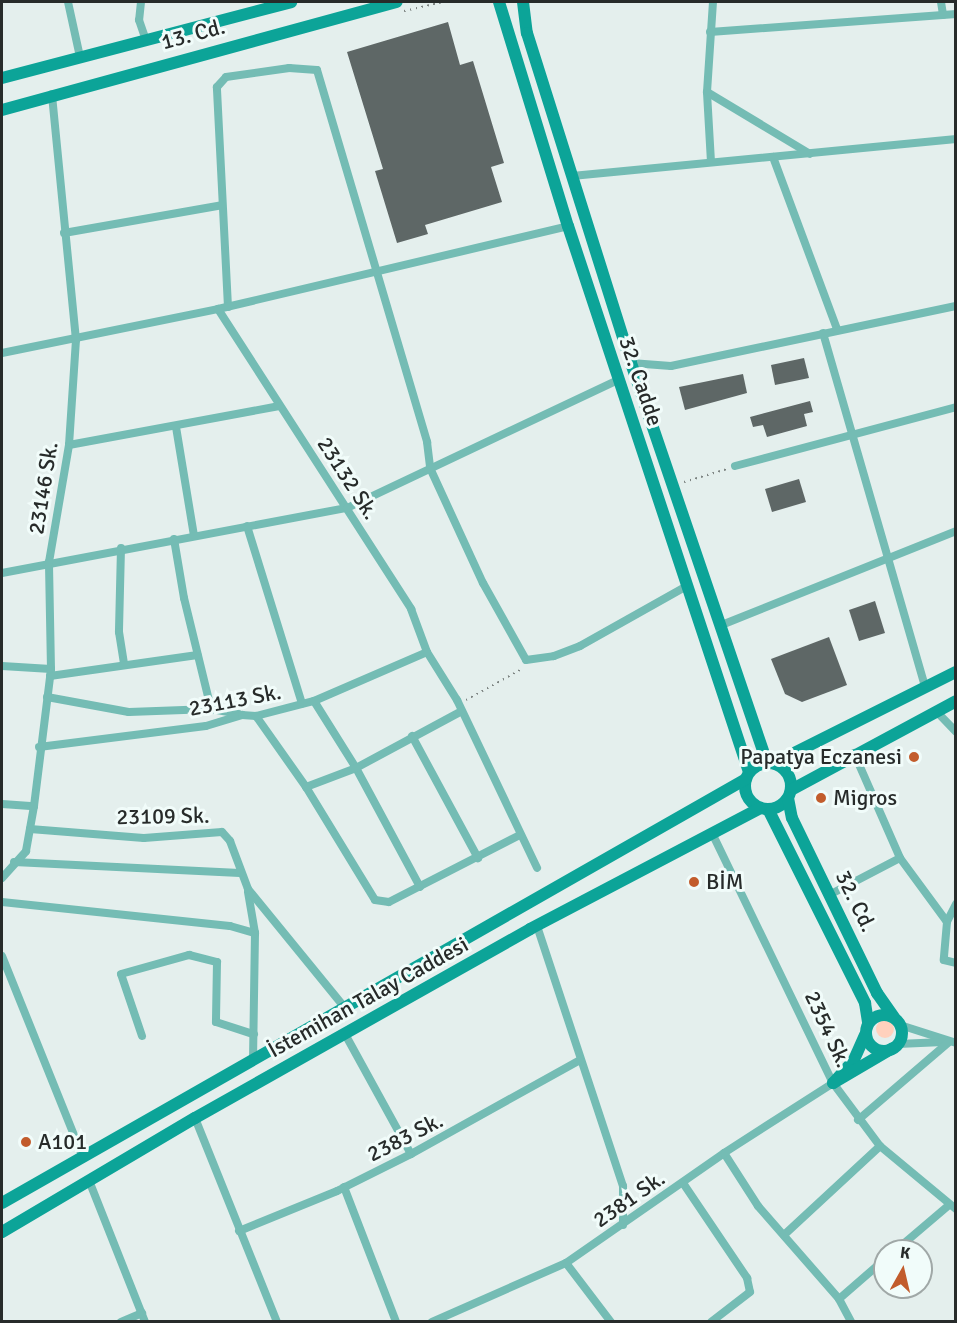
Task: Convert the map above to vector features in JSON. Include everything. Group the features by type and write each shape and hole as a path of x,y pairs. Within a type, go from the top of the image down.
{"main road":[{"name":"13. Cd.","path":"2,78 274,4 291,2"},
{"name":"13. Cd.","path":"2,110 52,93 396,2"},
{"path":"490,2 500,6"},
{"name":"32. Cadde","path":"522,3 527,33 631,363 719,627 770,763"},
{"name":"32. Cadde","path":"500,6 568,226 748,775"},
{"path":"956,672 748,775 748,798 764,809 854,753 956,701"},
{"path":"770,763 789,776 790,794"},
{"name":"İstemihan Talay Caddesi","path":"2,1203 346,1009 748,775"},
{"name":"32. Cd.","path":"790,794 792,818 877,993 897,1021"},
{"name":"İstemihan Talay Caddesi","path":"2,1232 195,1118 537,926 712,833 764,809"},
{"name":"32. Cd.","path":"764,809 865,1003 867,1029"},
{"path":"833,1083 854,1060 867,1029 883,1014 897,1021 896,1046"},
{"path":"867,1029 876,1049 896,1046"},
{"path":"833,1083 896,1046"}],"street":[{"path":"68,2 80,57"},
{"path":"141,2 139,20 146,40"},
{"path":"711,162 706,92 713,2"},
{"path":"941,2 943,15"},
{"path":"710,32 956,14"},
{"path":"228,307 217,87 226,76 289,68 317,70 374,271 426,441 430,468 483,583 526,660 541,658 580,646 687,586"},
{"path":"706,92 810,154"},
{"name":"23146 Sk.","path":"2,878 26,851 34,806 39,747 51,672 50,562 69,445 76,340 52,93"},
{"path":"572,177 956,139"},
{"path":"772,157 837,329"},
{"path":"64,233 222,206"},
{"path":"2,353 76,340 228,307 568,226"},
{"path":"631,363 672,366 837,329 956,306"},
{"name":"23132 Sk.","path":"218,309 411,609 427,652 460,708 537,868"},
{"path":"823,333 886,560 925,686"},
{"path":"2,573 121,548 347,508 618,380"},
{"path":"69,445 176,427 279,406"},
{"path":"735,466 955,407"},
{"path":"176,427 194,536"},
{"path":"248,526 302,704"},
{"path":"719,627 956,531"},
{"path":"174,540 211,708"},
{"path":"121,548 119,632 124,663"},
{"name":"23113 Sk.","path":"39,747 206,726 242,715 256,716 314,701 427,652"},
{"path":"2,666 51,672 198,655"},
{"path":"47,696 129,712 211,708 242,715"},
{"path":"314,701 356,768 420,887"},
{"path":"306,787 356,768 460,708"},
{"path":"936,711 956,732"},
{"path":"256,716 306,787 375,900 389,902 520,835"},
{"path":"412,736 478,858"},
{"path":"854,753 900,858 947,922"},
{"path":"2,804 34,806"},
{"name":"23109 Sk.","path":"30,829 144,838 222,832 230,841 240,873 248,889 346,1009"},
{"name":"2354 Sk.","path":"712,833 833,1083 879,1146 952,1207"},
{"path":"829,895 900,858"},
{"path":"14,862 240,873"},
{"path":"248,889 255,933 253,1061"},
{"path":"2,902 230,926 255,933"},
{"path":"956,904 947,922 944,960 956,963"},
{"path":"537,926 623,1186 623,1225"},
{"path":"142,1036 121,974 189,955 217,962 216,1022 254,1034"},
{"path":"2,956 82,1158"},
{"path":"897,1021 952,1042"},
{"path":"345,1034 411,1154"},
{"path":"896,1046 952,1042"},
{"path":"858,1120 952,1042"},
{"name":"2383 Sk.","path":"239,1231 344,1187 411,1154 580,1060"},
{"name":"2381 Sk.","path":"437,1320 566,1263 724,1153 833,1083"},
{"path":"195,1118 277,1322"},
{"path":"784,1235 879,1146"},
{"path":"724,1153 758,1206 839,1299 851,1322"},
{"path":"90,1182 143,1317 121,1322"},
{"path":"682,1184 747,1278 750,1292 711,1322"},
{"path":"344,1187 396,1322"},
{"path":"911,1239 952,1207"},
{"path":"566,1263 611,1322"},
{"path":"839,1299 873,1269"}],"path":[{"path":"672,486 735,466"},
{"path":"460,708 541,658"}],"shaded area":[{"path":"885,1020 891,1023 894,1029 891,1035 885,1038 879,1035 876,1029 879,1023"}],"building":[{"path":"448,22 460,65 473,61 504,163 491,167 502,202 425,225 428,234 397,243 375,171 383,169 347,52"},
{"path":"804,358 809,378 775,385 771,365"},
{"path":"743,374 747,393 685,410 679,387"},
{"path":"810,401 813,412 804,414 807,426 767,437 763,425 753,427 750,417"},
{"path":"799,479 806,502 772,512 765,489"},
{"path":"875,601 885,633 859,641 849,610"},
{"path":"829,637 847,685 802,702 785,694 771,659"}],"place":[{"name":"Papatya Eczanesi","path":"914,757"},
{"name":"Migros","path":"821,798"},
{"name":"BİM","path":"694,882"},
{"name":"A101","path":"26,1142"}]}
